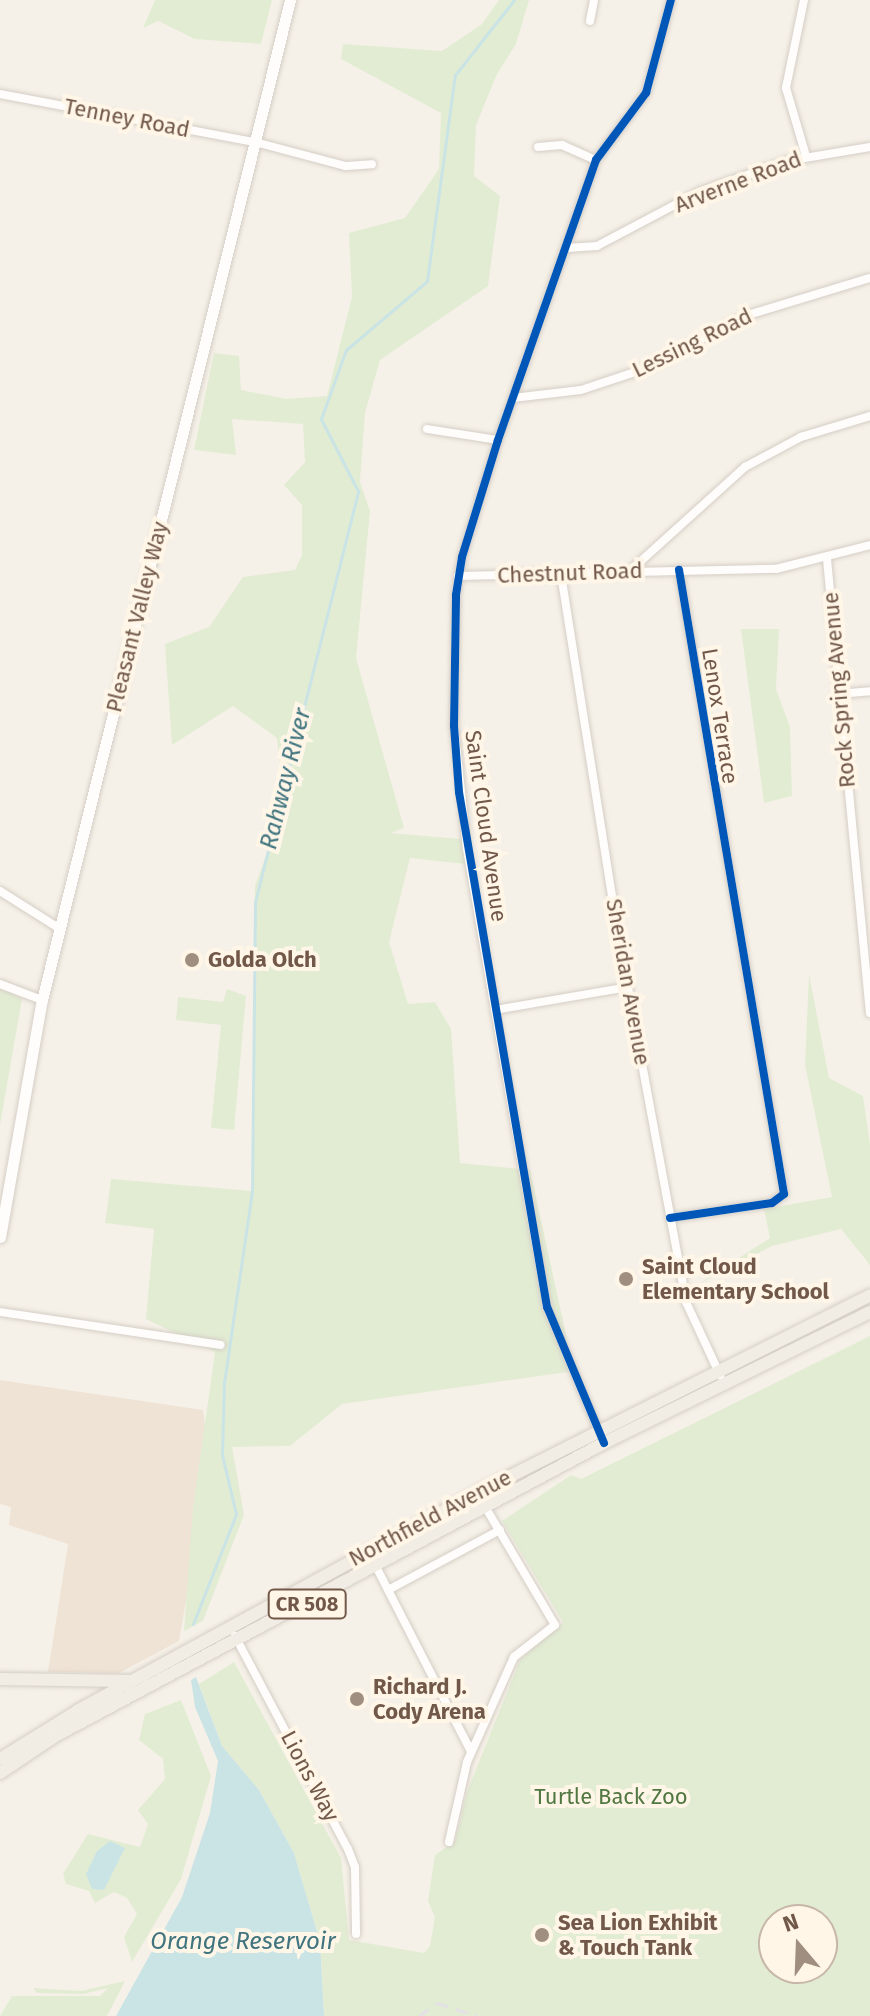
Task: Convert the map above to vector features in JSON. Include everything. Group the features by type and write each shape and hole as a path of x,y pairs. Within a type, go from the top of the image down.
{"main road":[{"name":"Pleasant Valley Way","path":"0,1237 42,1000 290,0"},
{"name":"Northfield Avenue","path":"0,1759 112,1699 238,1641 486,1506 717,1369 870,1295"},
{"name":"Northfield Avenue","path":"0,1773 112,1699 132,1680 477,1493 724,1382 870,1312"},
{"path":"0,1679 132,1680"}],"street":[{"path":"590,21 594,0"},
{"name":"Saint Cloud Avenue","path":"601,1436 547,1307 495,1010 457,765 458,576 498,440 596,160 646,93 661,54 671,0"},
{"path":"804,0 786,88 806,156"},
{"name":"Tenney Road","path":"0,94 255,142 346,166 372,164"},
{"path":"538,147 562,145 596,160"},
{"name":"Arverne Road","path":"567,248 597,246 699,192 806,156 870,147"},
{"name":"Lessing Road","path":"513,398 581,390 641,370 748,315 870,278"},
{"path":"631,570 745,467 801,437 870,416"},
{"path":"427,429 498,440"},
{"name":"Chestnut Road","path":"458,576 776,569 827,559 870,545"},
{"name":"Rock Spring Avenue","path":"827,559 870,1013"},
{"name":"Lenox Terrace","path":"670,1218 781,1198 784,1189 733,910 679,570"},
{"name":"Sheridan Avenue","path":"561,574 628,987 686,1302 724,1382"},
{"path":"838,694 870,691"},
{"path":"0,891 60,929"},
{"path":"0,984 42,1000"},
{"path":"495,1010 628,987"},
{"path":"0,1312 221,1345"},
{"path":"449,1842 471,1751 514,1657 555,1625 477,1493"},
{"path":"388,1590 500,1530"},
{"path":"368,1551 471,1751"},
{"name":"Lions Way","path":"231,1627 348,1849 355,1867 356,1934"}],"shaded area":[{"path":"0,1380 203,1410 210,1464 179,1641 119,1673 48,1672 68,1544 9,1525 11,1507 0,1504"}],"green space":[{"path":"155,0 272,0 261,44 195,39 158,21 143,28"},
{"path":"499,0 529,0 516,44 497,74 476,125 474,176 500,196 488,286 380,360 365,413 360,482 370,511 356,658 404,828 390,833 461,839 465,864 410,858 389,942 408,1004 435,1002 451,1029 460,1163 530,1170 574,1371 342,1404 290,1446 232,1447 244,1515 203,1621 184,1631 193,1508 215,1352 146,1319 154,1229 105,1223 111,1179 252,1191 255,886 278,823 274,808 281,773 277,738 233,706 172,745 165,644 209,627 243,577 295,570 302,555 302,505 284,485 305,462 303,424 232,419 236,455 194,450 214,353 239,356 241,390 287,399 327,396 352,297 349,233 405,218 439,169 441,113 341,59 343,44 442,51 482,24"},
{"path":"741,629 779,629 776,689 790,727 792,796 764,803"},
{"path":"809,974 829,1078 863,1096 870,1145 870,1265 841,1229 772,1246 697,1285 770,1238 764,1209 832,1197 805,1065"},
{"path":"0,988 22,999 0,1125"},
{"path":"227,989 246,996 234,1130 211,1128 221,1025 176,1020 178,997 223,1002"},
{"name":"Turtle Back Zoo","path":"870,1336 870,2016 324,2016 320,1942 294,1853 259,1790 222,1746 199,1684 234,1662 341,1858 349,1940 424,1953 430,1946 435,1917 428,1901 435,1855 455,1841 467,1792 520,1660 563,1622 502,1521 571,1475 581,1479"},
{"path":"181,1700 211,1776 181,1879 132,1962 124,1937 137,1914 127,1898 114,1892 95,1903 89,1891 66,1884 63,1874 88,1834 140,1847 148,1824 138,1810 165,1779 163,1759 139,1740 145,1714"},
{"path":"125,1981 107,2016 0,2016 12,1996 100,1996 108,1988 83,1994 37,1993 33,1988 81,1991"}],"water":[{"name":"Orange Reservoir","path":"196,1677 222,1746 259,1790 294,1853 320,1942 324,2016 116,2016 182,1897 210,1813 218,1761 195,1707 191,1680"},
{"path":"110,1841 125,1848 104,1890 92,1889 86,1874 97,1851"}],"waterway":[{"name":"Rahway River","path":"193,1624 236,1514 222,1455 224,1383 252,1192 255,902 358,491 321,419 346,350 427,281 455,75 514,0"}],"railway":[{"path":"419,2016 437,2003 477,2016"}],"cycle path":[{"path":"604,1443 547,1307 459,792 454,726 456,595 462,557 498,440 596,160 646,93 671,0"},
{"path":"670,1218 772,1203 784,1194 679,570"}],"place":[{"name":"Golda Olch","path":"192,960"},
{"name":"Saint Cloud Elementary School","path":"626,1279"},
{"name":"Richard J. Cody Arena","path":"357,1699"},
{"name":"Sea Lion Exhibit & Touch Tank","path":"542,1935"}]}
